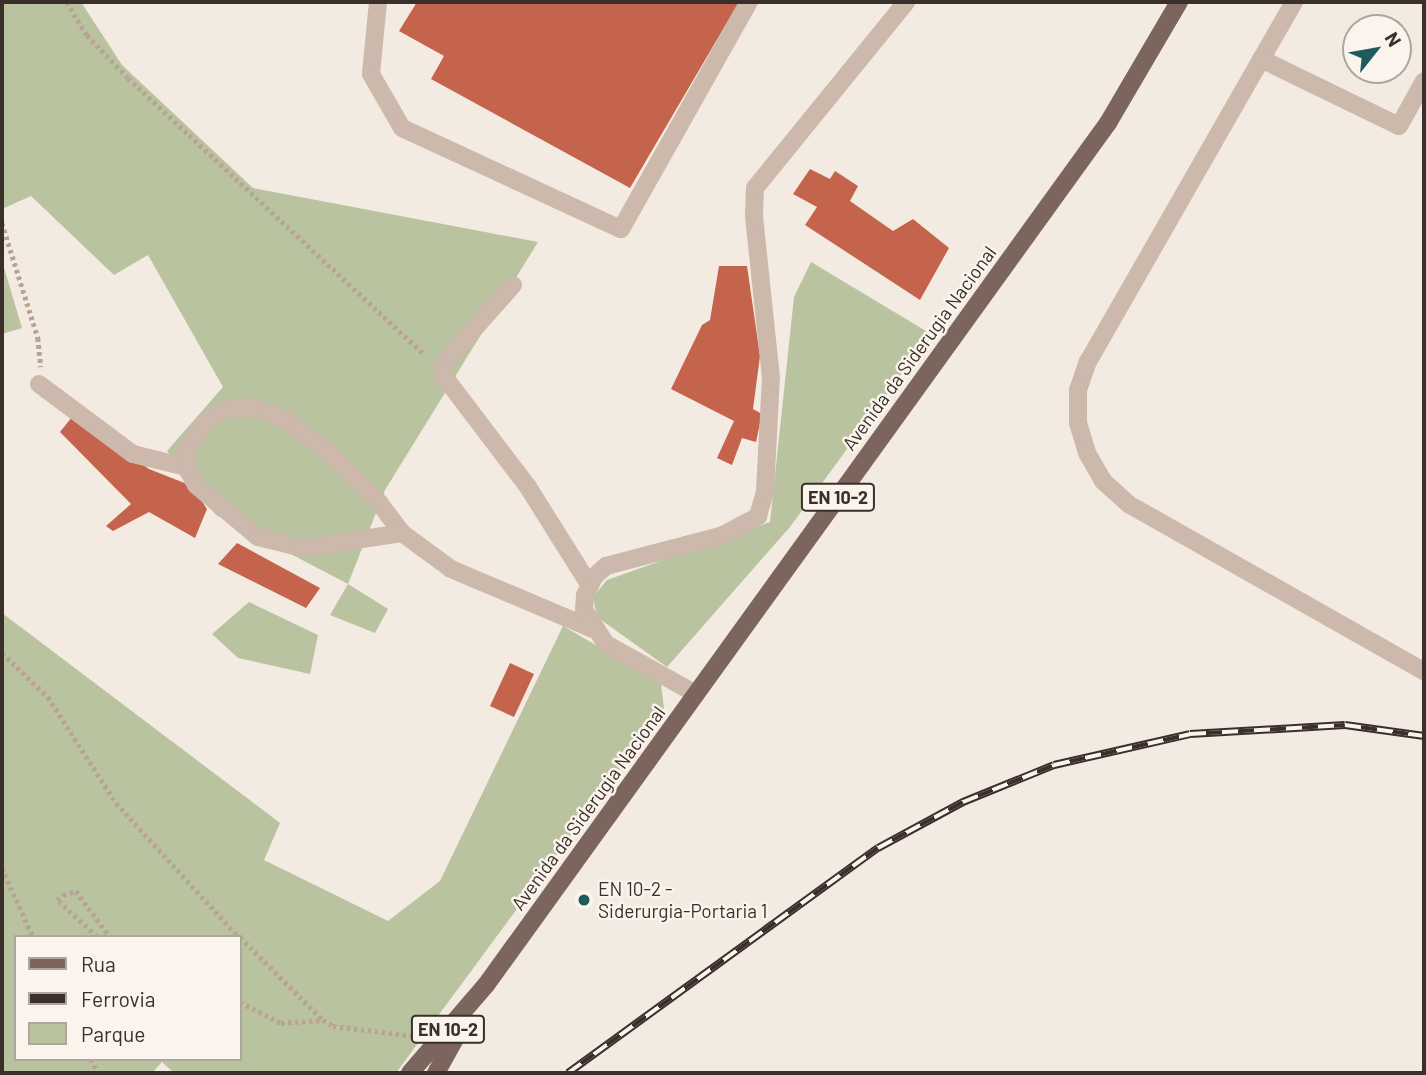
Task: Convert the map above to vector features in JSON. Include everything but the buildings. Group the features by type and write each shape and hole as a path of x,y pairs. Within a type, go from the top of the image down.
{"main road":[{"name":"Avenida da Siderugia Nacional","path":"410,1073 486,985 1108,123 1179,2"},
{"name":"Avenida da Siderugia Nacional","path":"436,1073 486,985"}],"lane":[{"path":"378,2 371,74 402,128 621,229 749,2"},
{"path":"696,694 606,643 593,629 584,610 590,586 606,566 723,535 758,516 765,491 771,379 754,216 755,188 906,2"},
{"path":"1294,2 1088,361 1078,390 1078,423 1087,453 1102,481 1130,505 1424,671"},
{"path":"1261,59 1399,126 1424,81"},
{"path":"513,285 441,370 528,487 590,586"},
{"path":"39,384 133,454 186,467"},
{"path":"402,533 302,548 258,537 197,485 186,467 185,453 204,423 221,411 252,407 285,419 333,456 379,502 402,533 451,569 593,629"}],"path":[{"path":"67,2 87,36 128,78 441,370"},
{"path":"129,2 156,2"},
{"path":"2,223 38,338 39,384"},
{"path":"2,653 48,698 116,803 237,935"},
{"path":"2,868 32,935"},
{"path":"95,935 57,900 76,891 109,935"},
{"path":"242,940 323,1020 333,1026 439,1040"},
{"path":"242,1003 281,1023 323,1020"}],"green space":[{"path":"2,2 81,2 122,65 253,188 538,242 385,490 348,584 216,515 167,451 223,387 148,255 114,275 31,196 2,209"},
{"path":"2,261 22,328 2,334"},
{"path":"811,262 931,334 790,527 667,667 597,617 593,597 607,580 770,522 794,297"},
{"path":"348,584 388,609 375,633 330,615"},
{"path":"249,602 318,635 310,674 238,658 212,634"},
{"path":"2,613 280,823 264,860 388,921 440,881 563,626 661,683 664,709 396,1073 174,1073 162,1062 152,1073 2,1073"}],"railway":[{"path":"568,1073 878,848 963,802 1054,765 1190,734 1345,725 1424,736"}],"place":[{"name":"EN 10-2 - Siderurgia-Portaria 1","path":"584,900"}]}
